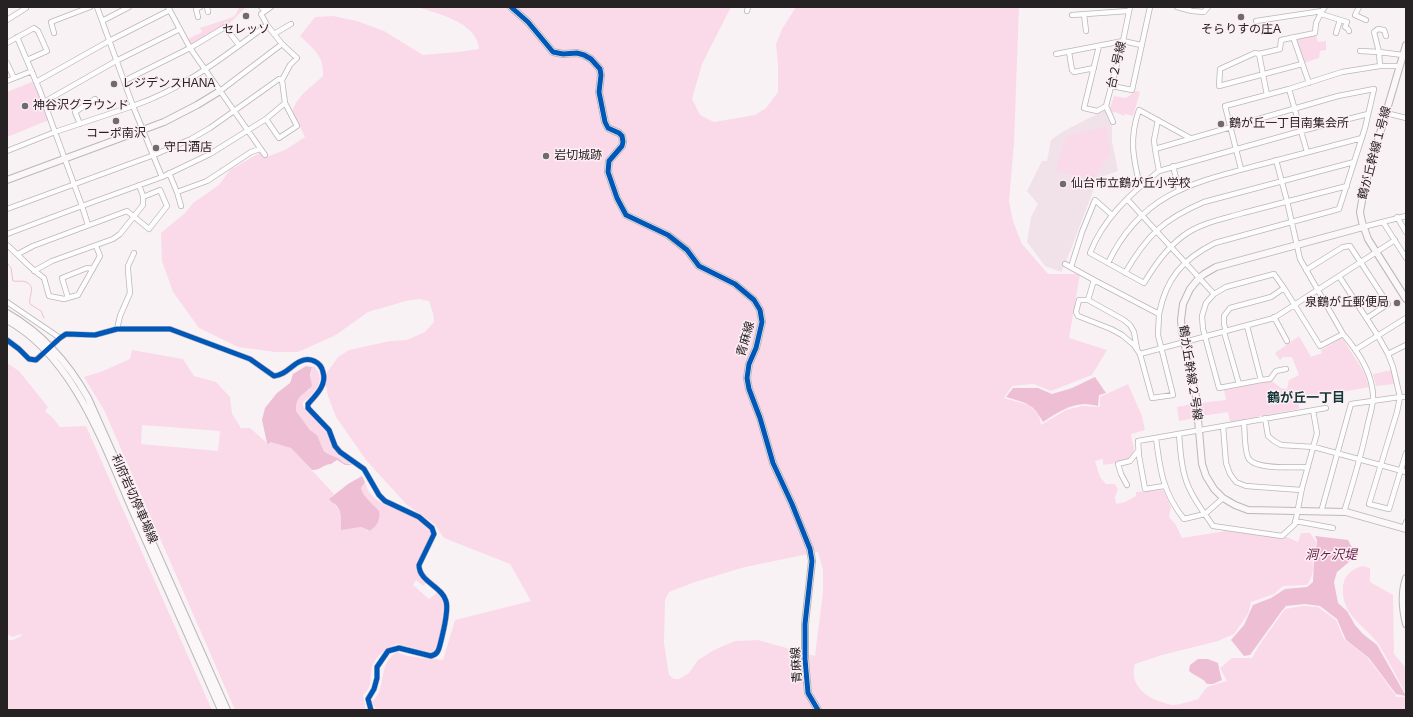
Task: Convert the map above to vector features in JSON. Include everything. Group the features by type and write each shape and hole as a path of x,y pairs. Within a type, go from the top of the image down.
{"street":[{"path":"54,33 51,22 90,7"},
{"path":"97,7 142,131 154,155 162,177"},
{"path":"102,20 129,7"},
{"path":"198,17 196,9 200,7"},
{"path":"261,7 265,12"},
{"path":"266,119 279,138 297,126 285,103 282,80 290,65 297,58 282,44 267,25 261,14 271,7"},
{"name":"青麻線","path":"511,7 528,22 553,52 563,54 577,53 584,55 591,59 600,69 599,92 605,122 608,128 622,136 623,142 622,146 609,161 608,172 617,198 626,214 668,235 687,250 699,266 735,284 754,300 760,310 762,322 756,348 749,364 747,378 749,389 760,418 773,463 792,504 810,550 812,561 805,624 805,659 808,693 818,710"},
{"path":"1112,86 1132,90 1150,7"},
{"path":"1178,7 1192,12 1204,12 1208,7"},
{"path":"1359,7 1355,15 1366,20"},
{"path":"7,20 26,8"},
{"path":"36,82 169,9 190,48 265,155"},
{"path":"1072,16 1129,9"},
{"name":"台２号線","path":"1106,106 1123,42 1129,9"},
{"path":"1302,64 1219,86 1220,69 1256,53 1259,54 1280,49 1281,40 1315,33 1316,23 1323,11"},
{"path":"1256,21 1323,11 1347,22 1345,27 1349,31"},
{"path":"1084,14 1086,31"},
{"path":"1336,33 1340,20"},
{"path":"274,34 291,24"},
{"path":"7,151 55,132 133,106 168,92 205,70 267,25"},
{"path":"124,81 190,48 224,27 239,45"},
{"path":"7,43 34,28 38,31 46,51 27,60"},
{"path":"44,102 116,61 180,29"},
{"path":"1380,66 1379,52 1374,32 1378,29 1382,29 1384,30 1386,36"},
{"path":"17,37 44,102 88,225"},
{"path":"1293,37 1309,83"},
{"path":"1056,54 1123,42 1141,45"},
{"path":"7,180 142,131 186,111 220,90 282,44"},
{"name":"鶴が丘幹線１号線","path":"1406,45 1362,198 1360,212 1368,239 1406,299"},
{"path":"1100,46 1084,108 1097,111 1106,106 1113,122"},
{"path":"1360,51 1403,54"},
{"path":"1069,52 1072,70 1074,72 1094,68"},
{"path":"1259,54 1268,95"},
{"path":"7,63 14,78"},
{"path":"1241,170 1225,106 1289,89 1342,72 1380,66 1400,66"},
{"path":"7,82 32,71"},
{"path":"7,209 154,155 191,139 210,128 279,79 282,80"},
{"path":"1289,89 1307,152"},
{"path":"1137,349 1134,332 1130,325 1124,320 1088,300 1079,300 1076,312 1078,316 1122,335 1137,349 1140,354 1152,398 1173,395 1158,335 1161,303 1167,286 1185,262 1199,251 1215,243 1339,209 1362,138 1374,89 1338,96 1155,149"},
{"path":"80,124 75,112 95,99"},
{"path":"7,234 162,177 210,154 266,119 285,103"},
{"path":"1140,186 1133,150 1132,133 1134,122 1139,110 1190,138"},
{"path":"1386,113 1406,118"},
{"path":"1346,186 1203,225 1184,235 1171,246 1157,263 1144,283 1090,254 1098,235 1112,215 1140,186 1159,171 1301,131 1368,114"},
{"path":"1158,120 1154,140 1159,171"},
{"path":"1108,263 1120,240 1142,216 1153,205 1179,190 1197,182 1362,138"},
{"path":"177,192 207,180 251,152 260,149"},
{"path":"1276,160 1300,259 1343,334 1355,350 1370,378 1372,387 1373,401 1360,459 1344,512"},
{"path":"1125,272 1141,248 1156,231 1182,212 1204,202 1354,162"},
{"path":"1173,166 1179,190"},
{"path":"170,173 181,206"},
{"path":"34,271 52,261 96,246 113,239 120,234 143,205 143,197 139,186"},
{"path":"18,254 33,246 128,211 149,229 167,206 160,190 143,197"},
{"path":"1127,199 1214,294"},
{"path":"1071,267 1082,232 1095,200 1112,215"},
{"path":"1364,227 1397,217 1406,216"},
{"path":"1397,217 1406,232"},
{"path":"1383,222 1406,258"},
{"name":"鶴が丘幹線２号線","path":"1364,227 1216,267 1204,274 1190,289 1183,304 1181,320 1184,343 1196,397 1202,464 1206,476 1214,489 1223,498 1235,506 1248,510 1344,512 1363,516 1405,529"},
{"path":"1140,354 1247,326 1274,317 1395,240"},
{"path":"7,245 34,271 44,278 49,296 64,299 78,295 100,256 96,246"},
{"path":"1306,270 1343,247 1350,246 1388,304 1367,318"},
{"path":"117,329 120,316 130,293 128,266 134,252"},
{"path":"1065,264 1159,314"},
{"path":"68,298 62,278 87,268 93,269"},
{"path":"1286,369 1276,371 1270,379 1219,388 1203,329 1202,316 1206,303 1214,294 1226,287 1274,274 1320,346 1343,334"},
{"path":"1339,276 1367,318 1388,354 1393,367 1400,397 1397,412 1369,504 1389,509 1403,471 1406,453"},
{"path":"1088,300 1094,280"},
{"path":"1239,384 1225,331 1224,316 1230,308 1271,297 1284,288"},
{"path":"7,302 60,338"},
{"name":"利府岩切停車場線","path":"7,313 27,327 71,370 88,398 227,710"},
{"path":"1274,317 1287,341"},
{"path":"1355,350 1406,318"},
{"name":"利府岩切停車場線","path":"7,320 48,349 70,380 92,420 221,710"},
{"path":"1247,326 1261,380"},
{"path":"7,340 29,359 36,360 66,334 95,335 117,329 170,329 250,359 274,376 284,373 303,360 316,361 322,368 324,379 323,385 308,404 308,408 328,430 335,446 340,452 364,469 379,495 385,501 420,517 432,528 434,534 419,565 419,568 424,578 440,592 446,601 445,624 439,651 432,656 399,648 388,651 377,667 377,678 374,689 368,699 371,710"},
{"path":"1388,354 1406,345"},
{"path":"1321,512 1352,404 1406,397"},
{"path":"1164,486 1144,489 1138,451 1138,441 1326,408"},
{"path":"1179,434 1180,453 1185,478 1194,497 1213,526 1282,536 1295,524 1296,511 1301,490 1314,447 1317,434 1313,410"},
{"path":"1265,418 1268,436 1274,442 1281,445 1314,447 1403,471"},
{"path":"1244,422 1246,451 1249,459 1254,464 1262,466 1308,467"},
{"path":"1223,426 1226,463 1230,474 1236,482 1246,486 1301,490"},
{"path":"1156,438 1164,486 1175,507 1184,519 1205,514 1223,498"},
{"path":"1127,484 1121,474 1118,464 1130,461 1138,451"},
{"path":"1295,521 1333,528"},
{"path":"1405,529 1406,522"},
{"path":"1406,578 1402,604 1406,624"}],"shaded area":[{"path":"239,7 246,7 227,26 223,25 190,45 188,39 202,32 200,28 233,17"},
{"path":"417,7 731,7 702,64 692,99 700,115 714,122 755,115 766,108 778,92 776,44 782,29 796,7 1019,7 1014,144 1009,201 1013,221 1022,244 1048,274 1080,274 1069,338 1107,350 1092,375 1051,391 1034,384 1012,386 1004,398 1029,405 1039,415 1041,425 1066,410 1082,406 1100,407 1100,397 1128,384 1142,416 1145,430 1131,434 1134,450 1130,458 1122,462 1103,465 1103,459 1095,461 1100,477 1106,484 1115,484 1118,489 1115,497 1116,504 1125,502 1136,496 1136,492 1163,490 1171,507 1169,517 1176,525 1182,538 1226,531 1287,537 1298,542 1301,533 1310,533 1317,543 1310,553 1313,561 1313,569 1311,578 1307,585 1283,586 1274,594 1251,602 1248,614 1234,634 1218,641 1162,655 1135,664 1134,677 1136,683 1149,697 1169,704 1177,705 1198,699 1207,687 1227,681 1220,668 1232,658 1252,658 1285,609 1303,606 1318,607 1336,620 1344,639 1368,658 1397,697 1406,697 1406,710 376,710 372,702 379,692 388,660 397,652 407,656 443,660 455,620 531,601 510,564 444,538 435,525 406,504 366,460 336,417 328,396 325,381 326,374 338,357 349,350 390,341 407,340 425,332 434,322 429,301 419,299 406,301 368,312 336,335 298,352 275,352 238,347 199,328 173,292 162,261 161,233 185,213 193,203 219,185 230,170 261,152 264,158 285,150 305,137 292,111 301,96 323,76 320,58 314,49 300,36 315,17 333,16 357,21 384,31 423,55 479,49 477,40 472,32 464,26 455,20","holes":["818,552 823,570 823,592 815,656 758,640 735,641 714,650 698,660 689,673 679,679 674,679 669,675 664,643 665,600 669,592 695,582 745,567"]},
{"path":"1316,35 1318,42 1326,41 1326,50 1320,51 1319,58 1304,63 1296,41 1298,38"},
{"name":"神谷沢グラウンド","path":"34,81 49,120 7,137 7,92"},
{"path":"1136,91 1140,92 1133,116 1125,114 1124,116 1115,112 1113,113 1110,108 1114,96 1126,98"},
{"name":"仙台市立鶴が丘小学校","path":"1105,110 1112,127 1112,141 1118,171 1098,178 1061,272 1045,266 1027,242 1031,217 1038,204 1027,191 1042,161 1047,161 1051,140 1062,132"},
{"path":"1106,126 1111,154 1092,180 1056,170 1066,137"},
{"path":"1299,336 1311,357 1322,353 1321,350 1340,339 1343,339 1364,372 1369,387 1299,400 1299,409 1230,422 1228,412 1202,416 1200,403 1226,400 1224,390 1272,381 1281,388 1287,389 1289,380 1299,375 1292,357 1283,357 1280,360 1275,353"},
{"path":"132,350 183,359 194,376 216,382 230,397 232,414 241,428 250,428 267,443 270,442 291,448 334,494 329,500 340,512 341,530 361,527 368,531 372,530 379,520 379,511 362,492 361,488 365,482 369,492 377,499 420,519 427,525 432,533 416,564 416,570 427,582 423,586 416,580 413,585 429,599 437,593 444,602 443,624 436,651 432,653 397,644 382,652 372,667 370,685 363,695 366,710 235,710 104,410 84,377 103,371 130,359","holes":["142,425 220,431 218,451 141,444"]},
{"path":"7,363 19,371 48,407 45,411 60,427 86,426 212,710 7,710 7,640 13,640 22,634 12,637 7,634"},
{"path":"314,366 320,378 318,386 313,394 303,402 303,406 328,434 333,447 340,455 353,464 344,463 338,458 328,454 324,450 317,435 310,430 296,411 299,398 309,390 312,367"},
{"path":"1392,370 1394,384 1376,386 1373,374"},
{"path":"1193,404 1195,418 1179,421 1177,407"},
{"path":"1362,566 1370,568 1370,582 1393,595 1394,654 1406,668 1406,694 1379,645 1350,613 1343,597 1345,579 1351,571"}],"water":[{"path":"306,366 312,367 310,375 312,386 297,402 296,411 310,430 317,435 324,451 338,458 344,463 353,465 345,465 337,460 331,464 312,470 291,448 270,442 269,444 267,443 262,420 265,408 277,393 290,383 293,374"},
{"path":"1095,377 1106,393 1099,395 1098,406 1079,404 1058,413 1043,422 1032,407 1006,397 1013,388 1038,388 1052,394 1072,388"},
{"path":"362,476 365,482 361,488 362,491 379,511 379,520 370,531 361,527 341,530 339,509 329,499 348,484"},
{"name":"洞ヶ沢堤","path":"1315,536 1348,540 1355,553 1349,562 1337,572 1334,582 1338,603 1347,611 1355,625 1363,634 1377,645 1406,696 1396,694 1369,658 1346,640 1337,619 1320,606 1305,604 1286,606 1250,655 1244,656 1231,640 1244,625 1253,605 1271,598 1285,589 1307,587 1313,582 1314,560 1311,554 1317,543"},
{"path":"1198,659 1208,659 1218,663 1222,680 1213,684 1207,684 1189,671 1190,665"}],"waterway":[{"path":"7,263 11,268 13,281 24,281 31,286 30,304 41,311 44,318"}],"cycle path":[{"path":"511,7 528,22 553,52 563,54 577,53 584,55 591,59 600,69 601,75 599,92 605,122 608,128 622,136 623,142 622,146 609,161 608,172 617,198 626,215 668,235 687,250 699,266 735,284 754,300 760,310 762,322 756,348 749,364 747,378 749,389 760,418 773,463 792,504 810,549 812,561 805,624 805,659 808,693 818,710"},
{"path":"7,340 29,359 36,360 66,334 95,335 117,329 170,329 250,359 274,376 282,374 297,363 304,360 311,360 318,363 322,368 324,377 320,390 308,404 308,408 329,430 335,446 340,452 364,469 379,495 385,501 419,517 432,528 434,534 419,565 420,571 426,580 444,596 447,605 443,632 436,654 431,656 399,648 388,651 377,667 377,678 374,689 368,699 371,710"}],"place":[{"name":"セレッソ","path":"246,16"},
{"name":"そらりすの庄A","path":"1241,17"},
{"name":"レジデンスHANA","path":"114,84"},
{"name":"神谷沢グラウンド","path":"25,106"},
{"name":"コーポ南沢","path":"116,121"},
{"name":"鶴が丘一丁目南集会所","path":"1221,124"},
{"name":"守口酒店","path":"156,148"},
{"name":"岩切城跡","path":"546,156"},
{"name":"仙台市立鶴が丘小学校","path":"1063,184"},
{"name":"泉鶴が丘郵便局","path":"1397,303"}],"district":[{"name":"鶴が丘一丁目","path":"1306,398"}]}
